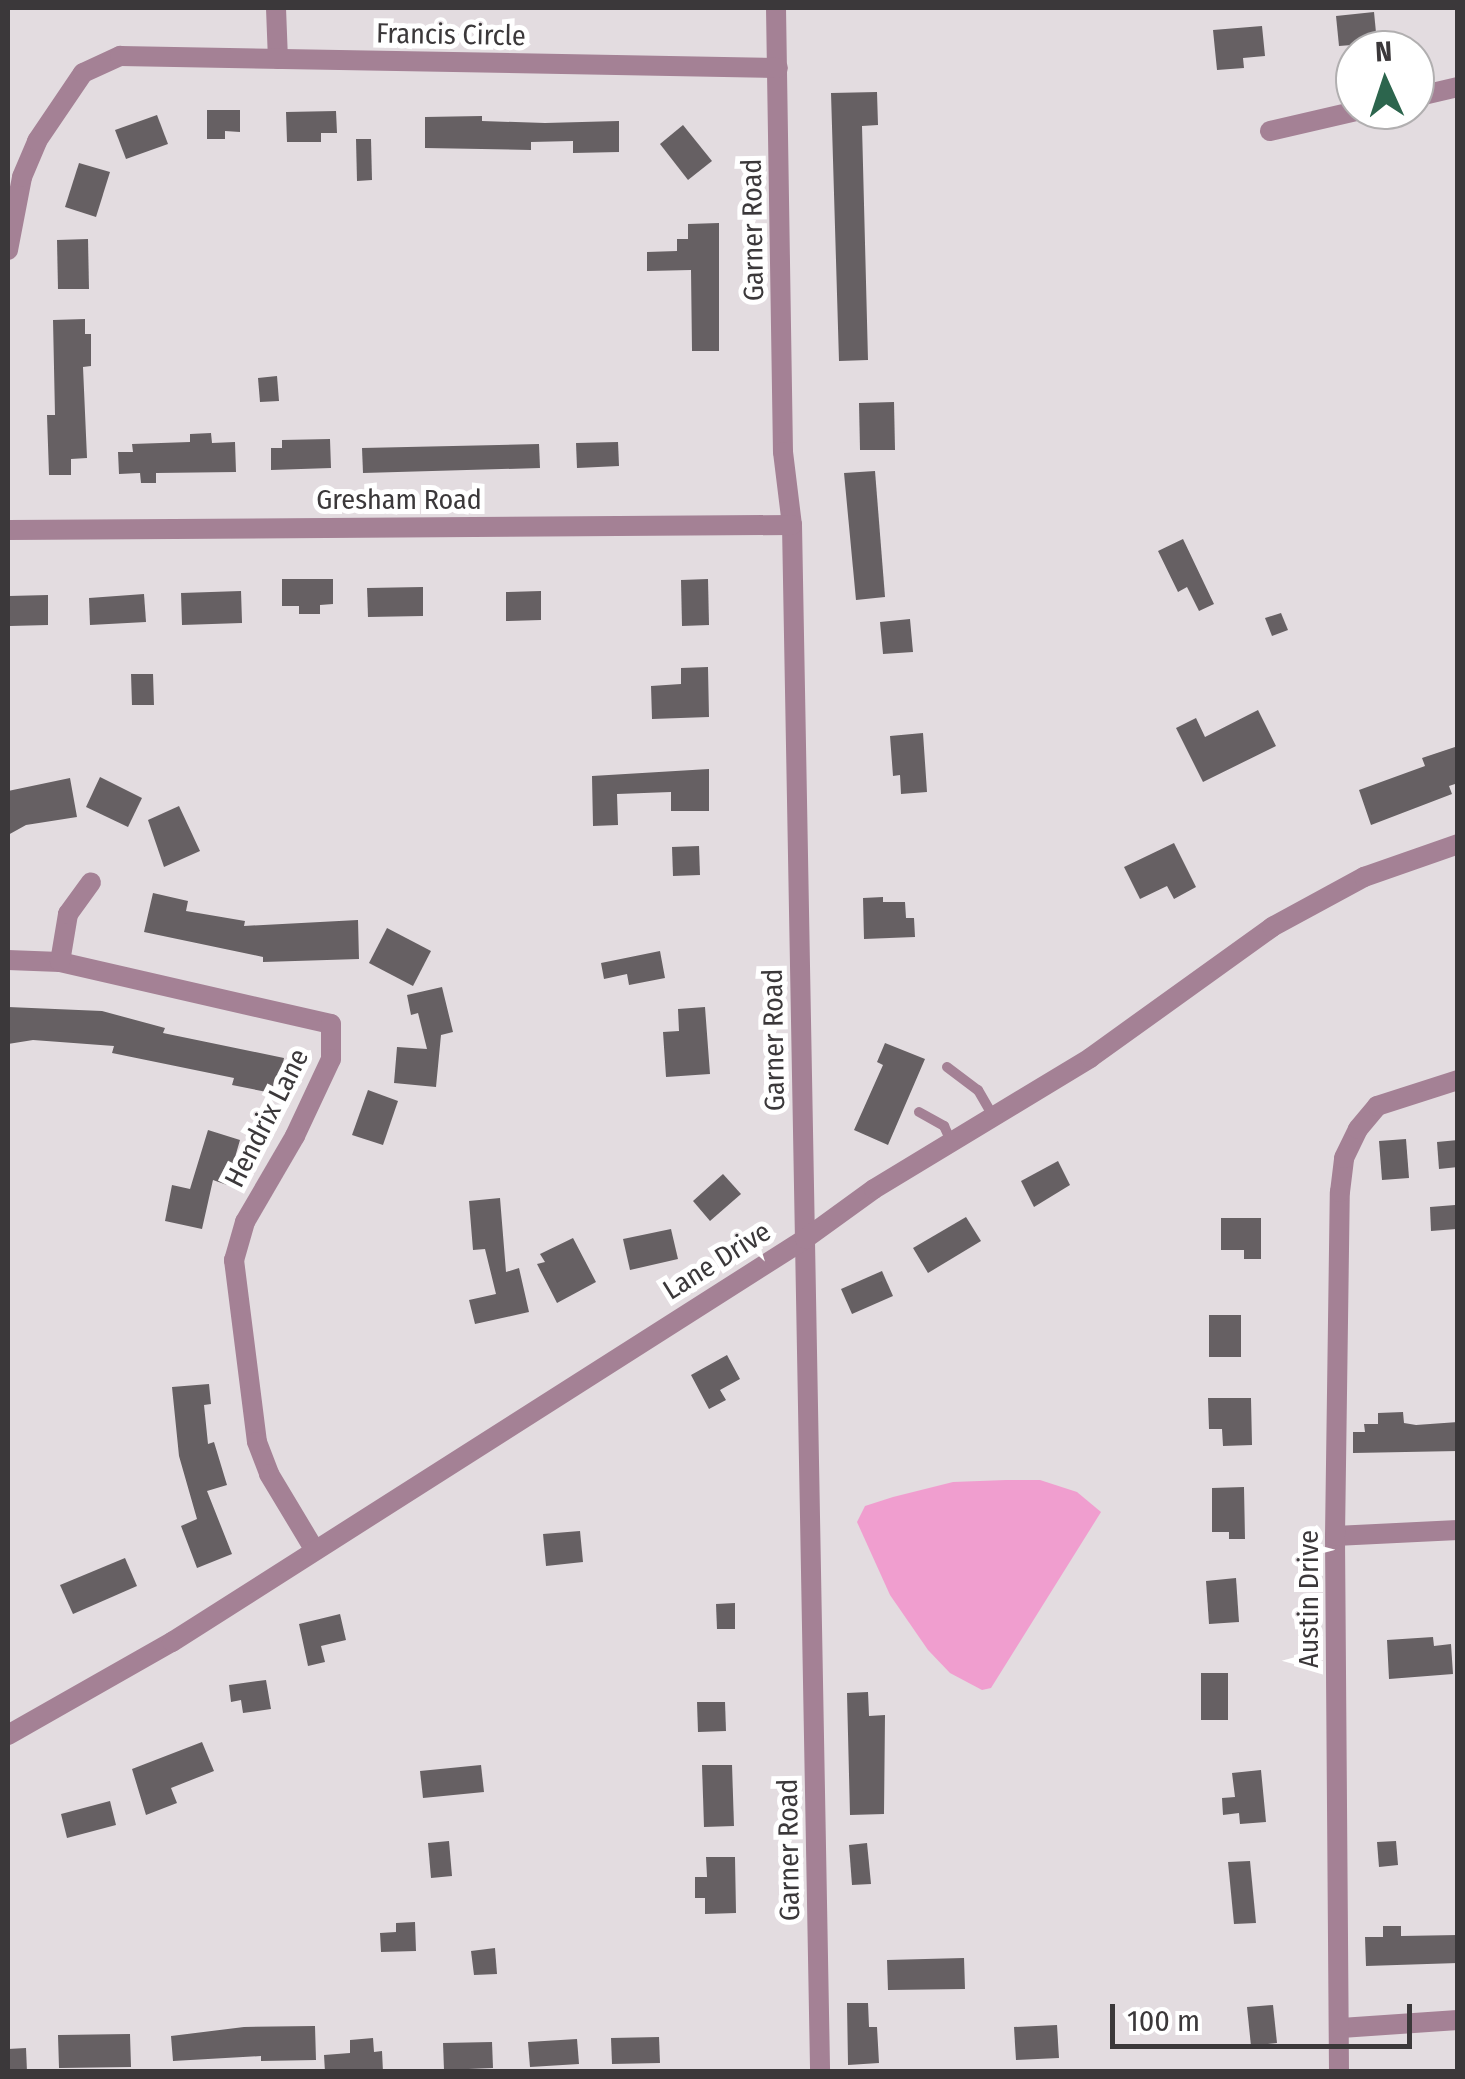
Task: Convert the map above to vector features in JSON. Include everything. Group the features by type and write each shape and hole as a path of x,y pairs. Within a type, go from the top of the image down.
{"street":[{"path":"276,8 278,58"},
{"name":"Garner Road","path":"776,8 783,452 792,526 820,2072"},
{"name":"Francis Circle","path":"8,250 13,210 37,140 83,74 99,63 140,53 778,68"},
{"path":"1270,130 1335,116"},
{"path":"8,512 8,530"},
{"name":"Gresham Road","path":"8,530 792,526"},
{"name":"Lane Drive","path":"8,1735 162,1648 952,1142 1090,1058 1188,991 1230,956 1311,904 1364,877 1458,844"},
{"path":"60,962 68,914 91,882"},
{"name":"Hendrix Lane","path":"8,960 60,962 331,1024 331,1059 295,1136 245,1222 234,1260 257,1442 269,1474 314,1549"},
{"name":"Austin Drive","path":"1339,2072 1335,1536 1340,1192 1344,1158 1358,1129 1377,1106 1458,1080"},
{"path":"1335,1536 1458,1530"},
{"path":"1341,2028 1458,2020"}],"lane":[{"path":"947,1067 978,1090 994,1116"},
{"path":"919,1112 944,1126 952,1142"}],"shaded area":[{"path":"1040,1480 1077,1492 1101,1512 991,1688 982,1690 950,1673 928,1650 890,1595 857,1522 865,1506 893,1497 953,1482"}],"building":[{"path":"1374,12 1376,30 1337,30 1336,16"},
{"path":"1262,26 1265,56 1243,58 1244,68 1217,70 1213,30"},
{"path":"877,92 878,125 862,126 868,360 839,361 831,93"},
{"path":"207,110 240,110 240,132 225,131 225,139 207,139"},
{"path":"336,111 337,133 321,133 321,142 287,142 286,112"},
{"path":"157,115 168,144 126,159 115,130"},
{"path":"482,116 482,121 619,121 619,152 573,153 573,141 531,142 531,150 425,148 425,117"},
{"path":"683,125 712,161 688,180 660,144"},
{"path":"356,139 371,139 372,180 357,181"},
{"path":"79,163 110,172 96,217 65,207"},
{"path":"719,223 719,351 692,351 691,270 647,271 647,252 677,251 677,239 688,239 688,224"},
{"path":"88,239 89,289 58,289 57,240"},
{"path":"85,319 85,334 91,334 91,366 83,367 87,458 71,459 71,475 49,475 47,415 55,415 53,320"},
{"path":"277,376 279,401 260,402 258,378"},
{"path":"894,402 895,450 860,450 859,403"},
{"path":"211,433 212,443 235,442 236,472 156,473 156,483 141,483 140,473 119,474 118,452 133,452 132,444 190,442 190,434"},
{"path":"330,439 331,468 271,470 271,448 282,448 282,440"},
{"path":"618,442 619,466 577,468 576,443"},
{"path":"539,444 540,468 363,473 362,448"},
{"path":"875,471 885,597 856,600 844,473"},
{"path":"1183,539 1214,604 1199,611 1187,587 1178,592 1158,551"},
{"path":"282,579 333,579 333,604 320,605 320,614 299,614 299,606 282,606"},
{"path":"708,579 709,625 682,626 681,580"},
{"path":"423,587 423,616 368,617 367,588"},
{"path":"241,591 242,623 182,625 181,593"},
{"path":"541,591 541,620 506,621 506,592"},
{"path":"144,594 146,622 90,625 89,598"},
{"path":"48,595 48,625 10,626 9,596"},
{"path":"1281,613 1288,630 1272,636 1265,618"},
{"path":"910,619 913,652 883,654 880,622"},
{"path":"708,667 709,717 652,719 651,686 681,684 681,668"},
{"path":"131,674 153,674 154,705 132,705"},
{"path":"1258,710 1276,746 1203,782 1176,728 1196,718 1205,737"},
{"path":"923,733 927,792 901,794 900,775 893,776 890,736"},
{"path":"1458,746 1458,783 1449,786 1452,794 1371,825 1359,790 1425,766 1422,758"},
{"path":"709,769 709,811 671,811 671,792 617,794 618,825 593,826 592,776"},
{"path":"100,777 142,798 128,827 86,807"},
{"path":"70,778 77,817 26,825 8,835 8,791"},
{"path":"179,806 200,851 164,867 148,820"},
{"path":"1174,843 1196,887 1174,899 1167,886 1140,899 1124,867"},
{"path":"699,846 700,875 673,876 672,847"},
{"path":"153,893 188,901 186,911 245,921 244,926 358,920 359,959 263,962 263,957 144,932"},
{"path":"883,897 883,902 905,902 906,918 914,918 915,937 864,939 863,898"},
{"path":"387,928 431,951 413,986 369,963"},
{"path":"660,951 665,978 629,985 627,974 604,979 601,963"},
{"path":"442,987 453,1032 441,1035 436,1087 394,1083 397,1047 427,1049 418,1013 411,1015 407,995"},
{"path":"8,1007 102,1011 165,1028 163,1033 284,1058 277,1094 232,1085 234,1078 112,1053 114,1046 33,1040 8,1044"},
{"path":"705,1007 710,1074 666,1077 663,1032 679,1031 678,1009"},
{"path":"885,1043 925,1059 888,1145 854,1130 883,1065 877,1062"},
{"path":"368,1090 398,1101 383,1145 352,1135"},
{"path":"208,1130 240,1140 227,1185 213,1180 202,1229 165,1221 172,1185 190,1189"},
{"path":"1406,1139 1409,1178 1382,1180 1379,1141"},
{"path":"1458,1140 1458,1167 1439,1169 1437,1142"},
{"path":"1058,1161 1070,1185 1034,1207 1021,1181"},
{"path":"723,1174 741,1194 710,1221 693,1201"},
{"path":"500,1198 506,1272 519,1268 529,1312 475,1324 469,1300 496,1294 485,1249 473,1250 469,1201"},
{"path":"1455,1205 1456,1229 1431,1231 1430,1207"},
{"path":"966,1217 981,1241 928,1273 913,1248"},
{"path":"1221,1218 1261,1218 1261,1259 1244,1259 1244,1250 1221,1250"},
{"path":"671,1229 678,1259 630,1270 623,1239"},
{"path":"573,1238 596,1282 557,1303 537,1264 545,1262 540,1254"},
{"path":"882,1271 893,1296 852,1314 841,1289"},
{"path":"1209,1315 1241,1315 1241,1357 1209,1357"},
{"path":"727,1355 740,1379 720,1390 726,1400 709,1409 691,1375"},
{"path":"209,1384 211,1404 204,1405 208,1444 214,1442 227,1485 207,1491 232,1554 197,1568 181,1526 197,1519 179,1456 172,1387"},
{"path":"1208,1398 1251,1398 1252,1445 1223,1446 1222,1429 1209,1429"},
{"path":"1403,1412 1404,1423 1458,1422 1458,1451 1353,1453 1353,1432 1365,1432 1364,1424 1378,1424 1378,1413"},
{"path":"1244,1487 1245,1539 1229,1539 1229,1532 1212,1532 1212,1488"},
{"path":"580,1531 583,1562 546,1566 543,1534"},
{"path":"125,1558 137,1586 73,1614 60,1585"},
{"path":"1236,1578 1239,1622 1209,1624 1206,1581"},
{"path":"735,1603 735,1629 717,1629 716,1604"},
{"path":"340,1614 346,1640 321,1646 325,1662 308,1666 299,1624"},
{"path":"1433,1637 1434,1646 1451,1644 1453,1674 1389,1679 1387,1640"},
{"path":"1201,1673 1228,1673 1228,1720 1201,1720"},
{"path":"266,1680 271,1709 243,1713 241,1700 231,1702 229,1685"},
{"path":"868,1692 869,1716 885,1715 884,1814 850,1815 847,1693"},
{"path":"697,1702 725,1702 726,1731 698,1732"},
{"path":"202,1742 214,1771 171,1788 177,1803 146,1815 132,1769"},
{"path":"481,1765 484,1792 423,1798 420,1771"},
{"path":"702,1765 732,1765 734,1826 704,1827"},
{"path":"1261,1770 1266,1822 1240,1824 1239,1813 1223,1815 1222,1798 1235,1797 1232,1773"},
{"path":"110,1801 116,1825 67,1838 61,1814"},
{"path":"449,1841 452,1876 431,1878 428,1843"},
{"path":"1396,1841 1398,1865 1379,1867 1377,1842"},
{"path":"867,1843 871,1884 852,1885 849,1845"},
{"path":"706,1857 735,1857 736,1913 705,1914 705,1898 695,1898 695,1877 707,1877"},
{"path":"1250,1861 1256,1923 1234,1924 1228,1862"},
{"path":"415,1922 416,1951 381,1952 380,1933 396,1932 396,1923"},
{"path":"1383,1926 1401,1926 1401,1936 1458,1935 1458,1963 1366,1966 1365,1937 1383,1937"},
{"path":"495,1948 497,1974 474,1975 471,1951"},
{"path":"964,1958 965,1989 888,1990 887,1960"},
{"path":"847,2003 868,2003 869,2027 877,2027 879,2063 848,2065"},
{"path":"1273,2005 1277,2043 1251,2046 1247,2007"},
{"path":"1057,2025 1059,2058 1016,2060 1014,2027"},
{"path":"315,2026 316,2060 261,2061 261,2056 173,2061 171,2036 244,2027"},
{"path":"130,2034 131,2067 59,2068 58,2035"},
{"path":"659,2037 660,2063 612,2064 611,2038"},
{"path":"373,2038 374,2052 382,2051 383,2072 325,2072 324,2055 350,2053 350,2040"},
{"path":"577,2039 579,2064 530,2067 528,2042"},
{"path":"492,2042 493,2068 444,2070 443,2043"},
{"path":"26,2048 27,2072 8,2072 8,2049"}]}
